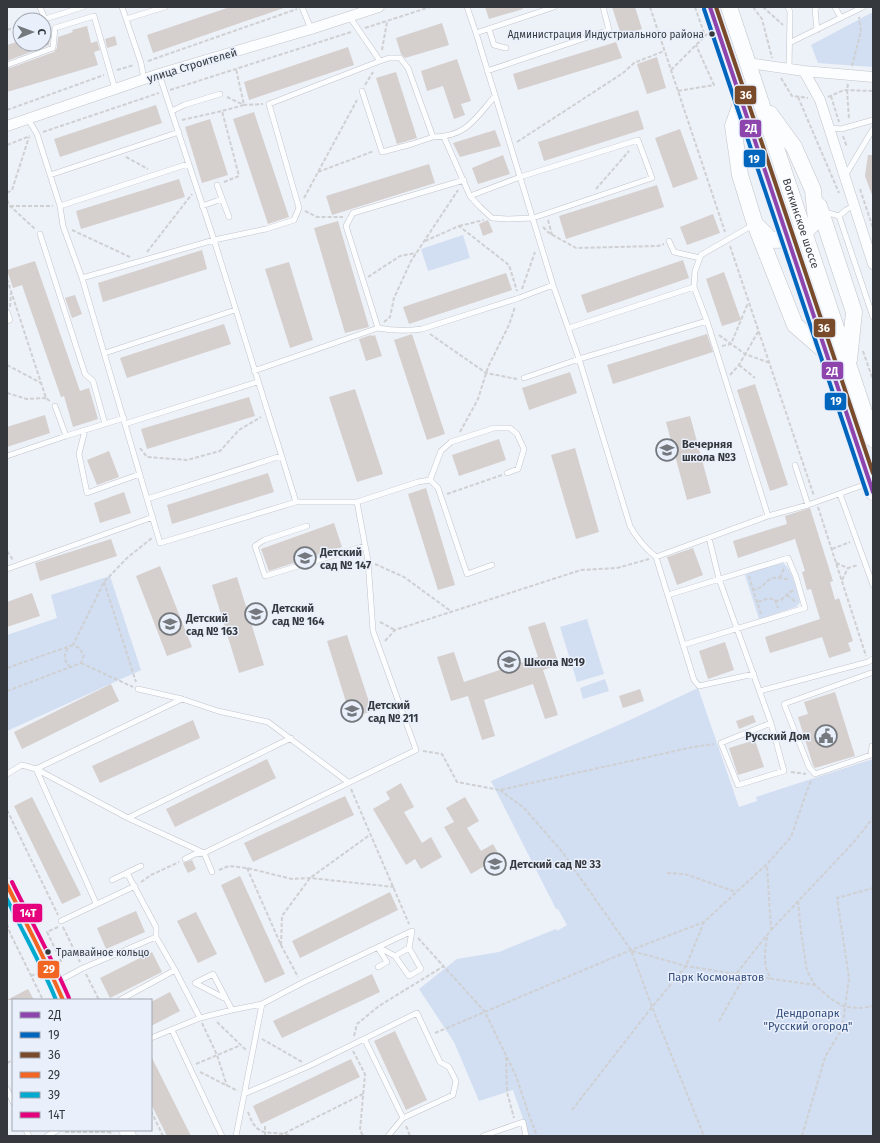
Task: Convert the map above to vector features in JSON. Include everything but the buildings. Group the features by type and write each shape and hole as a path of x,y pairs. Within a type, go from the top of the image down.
{"main road":[{"name":"Воткинское шоссе","path":"710,7 827,352 871,487"},
{"name":"Воткинское шоссе","path":"729,7 873,438"},
{"path":"742,101 733,126 740,175 755,224 795,325 827,352"},
{"path":"760,101 794,147 813,190 854,312 848,366"},
{"path":"755,224 771,240 789,240 805,234 816,220 813,190"}],"street":[{"name":"улица Строителей","path":"7,126 159,74 311,29 379,7"},
{"path":"748,63 804,71 873,77"},
{"path":"804,71 820,100 845,176 850,208 873,264"},
{"path":"7,885 56,982 63,999"}],"lane":[{"path":"40,7 45,19 83,7"},
{"path":"122,7 141,63 144,79"},
{"path":"126,19 165,7"},
{"path":"303,7 311,29"},
{"path":"467,7 554,285 579,359 630,526 637,538 656,557 694,680 699,686 754,674"},
{"path":"476,33 554,7"},
{"path":"488,71 609,30 603,7"},
{"path":"788,7 790,12 789,69"},
{"path":"817,7 815,9 817,30"},
{"path":"835,7 841,18"},
{"path":"790,43 863,7"},
{"path":"7,64 53,48 55,28 94,16 109,73 115,89"},
{"path":"349,16 357,30 380,61"},
{"path":"488,29 494,45 506,48"},
{"path":"82,278 214,240 266,229 294,220 298,208 269,104 388,58 400,58 408,68 433,137"},
{"path":"159,74 166,91 188,164 214,240 296,502"},
{"path":"362,91 382,152 433,137 454,135 472,123 495,96"},
{"path":"172,111 184,105 220,94"},
{"path":"28,119 37,134 60,206 63,226 82,278 160,543 296,502 358,502 418,482 430,480"},
{"path":"830,128 841,129 873,120"},
{"path":"845,176 873,129"},
{"path":"50,176 178,132"},
{"path":"444,137 470,196 480,208 492,218 534,218 652,178 638,140 520,177 470,196"},
{"path":"60,206 188,164"},
{"path":"378,328 346,226 350,218 353,213 464,180"},
{"path":"217,185 228,217"},
{"path":"202,206 222,200"},
{"path":"839,216 850,208"},
{"path":"820,210 839,216"},
{"path":"839,216 873,317"},
{"path":"755,224 701,255 695,271 694,287 709,327 768,516"},
{"path":"40,234 85,374 92,381 105,424"},
{"path":"669,241 674,252 700,258"},
{"path":"254,371 378,328 393,331 422,329 519,298 554,285"},
{"path":"569,328 694,287"},
{"path":"104,353 235,310"},
{"path":"7,312 10,320 7,321"},
{"path":"524,378 579,359 707,321"},
{"path":"125,424 258,382"},
{"path":"55,406 66,436"},
{"path":"7,456 124,418"},
{"path":"430,480 441,451 454,442 494,428 510,428 517,434 524,449 518,469 507,473"},
{"path":"85,430 79,454 87,493 140,474"},
{"path":"147,499 281,456"},
{"path":"795,465 808,505"},
{"path":"430,480 438,488 467,574 492,565"},
{"path":"656,557 768,516 840,494 871,487"},
{"path":"840,494 873,586"},
{"path":"185,859 195,854 204,853 416,750 373,631 368,561 358,502"},
{"path":"7,569 153,517"},
{"path":"307,526 264,540 255,546 266,576 365,546"},
{"path":"709,538 720,579 771,723 784,772 738,785 721,743 771,723"},
{"path":"668,595 788,558 796,577 805,608 683,645"},
{"path":"760,691 870,661"},
{"path":"871,673 784,704 809,767 816,774 871,755 873,746"},
{"path":"138,689 182,699 218,711 268,722 348,782"},
{"path":"36,769 182,699"},
{"path":"128,818 291,738"},
{"path":"7,774 22,765 36,769 128,818 204,853 212,872"},
{"path":"36,769 96,904"},
{"path":"112,880 140,866"},
{"path":"127,873 156,927 156,937 200,1018"},
{"path":"61,921 135,886"},
{"path":"378,947 395,956 409,976 421,969 409,948 412,931"},
{"path":"152,1038 200,1018 262,1004 302,983 412,931"},
{"path":"56,982 83,968 156,937"},
{"path":"378,947 387,962 378,967"},
{"path":"395,956 409,948"},
{"path":"122,999 175,970"},
{"path":"224,998 195,983 213,974 224,998 232,1010"},
{"path":"236,1136 262,1004"},
{"path":"244,1094 365,1040 416,1013 440,1062 449,1067 456,1081 453,1095 403,1118 388,1136"},
{"path":"172,1030 222,1136"},
{"path":"365,1040 403,1118"},
{"path":"7,1089 12,1100"},
{"path":"483,1136 522,1122 526,1136"},
{"path":"47,1136 57,1131"}],"path":[{"path":"7,110 109,73 303,7"},
{"path":"7,145 29,136 166,91 357,30 387,22 430,7"},
{"path":"650,7 870,661"},
{"path":"671,70 705,36 695,7"},
{"path":"763,7 790,31"},
{"path":"350,218 317,217 298,208 380,61 387,22"},
{"path":"678,91 714,85 696,46"},
{"path":"511,146 623,73 634,63 664,51"},
{"path":"236,69 244,105"},
{"path":"220,94 244,105"},
{"path":"798,97 850,208"},
{"path":"175,122 244,105 269,104"},
{"path":"217,185 240,176 222,111"},
{"path":"7,193 12,190 29,136"},
{"path":"586,200 638,140"},
{"path":"317,172 381,149"},
{"path":"118,153 158,174"},
{"path":"378,328 390,317 394,298 416,252 464,180"},
{"path":"63,226 140,262 197,189"},
{"path":"7,200 10,206 40,234"},
{"path":"10,206 60,206"},
{"path":"545,214 552,235"},
{"path":"423,242 459,226 492,218"},
{"path":"534,218 549,233 576,248 658,246 669,241"},
{"path":"459,226 509,266 519,298"},
{"path":"454,442 478,399 488,367 509,325 540,239"},
{"path":"363,280 400,256 416,252"},
{"path":"7,279 46,398 55,406"},
{"path":"731,344 749,302"},
{"path":"709,327 745,354 770,363"},
{"path":"422,329 486,373 517,380 524,378"},
{"path":"725,380 739,365 759,330"},
{"path":"7,365 42,383"},
{"path":"739,365 756,378"},
{"path":"7,393 27,398 46,398"},
{"path":"139,446 147,457 186,460 220,451 239,430 268,413"},
{"path":"440,496 507,473"},
{"path":"73,645 104,582 127,558 158,534"},
{"path":"832,549 857,540"},
{"path":"7,551 17,566"},
{"path":"378,648 395,630 581,570 618,568 656,557"},
{"path":"368,561 404,577 452,612"},
{"path":"836,563 848,568 865,563"},
{"path":"842,580 848,568"},
{"path":"747,571 763,621"},
{"path":"753,590 761,588 768,579 779,577 785,580 796,577"},
{"path":"104,582 138,689"},
{"path":"758,602 769,598 777,601 781,600 790,592 799,589"},
{"path":"371,618 395,630"},
{"path":"7,668 73,645 79,648 84,655 81,663"},
{"path":"68,646 64,655 70,667"},
{"path":"7,691 81,663 138,689"},
{"path":"416,750 442,754 457,782 500,790 692,747 721,743"},
{"path":"784,772 816,774"},
{"path":"428,1036 631,950 704,922 767,864 791,837 809,785 816,774"},
{"path":"348,782 412,931 485,1012 516,1076 537,1136"},
{"path":"500,790 524,808 560,848 631,950 652,1007 704,1136"},
{"path":"7,810 98,999"},
{"path":"736,974 772,930 853,843 873,818"},
{"path":"281,945 282,916 310,878 371,834"},
{"path":"135,886 151,875 185,859"},
{"path":"767,864 772,930"},
{"path":"212,872 229,866 247,868 292,879 310,878 394,887"},
{"path":"247,868 281,945 302,983"},
{"path":"667,873 685,874 736,892"},
{"path":"802,1136 825,1057 842,1029 849,978 837,898 873,888"},
{"path":"798,901 800,932 807,971 815,985 831,999 845,1007 862,1008 873,1006"},
{"path":"572,1110 652,1007 686,966 704,922"},
{"path":"7,924 43,999"},
{"path":"767,936 764,956 768,975 772,979"},
{"path":"631,950 686,966 815,985"},
{"path":"719,1021 745,975"},
{"path":"210,1015 252,1056"},
{"path":"200,1018 217,1055 227,1086"},
{"path":"256,1036 309,1066"},
{"path":"190,1067 240,1045"},
{"path":"506,1056 507,1092 516,1125"},
{"path":"190,1067 244,1094"},
{"path":"279,1136 363,1094"},
{"path":"243,1104 256,1127 265,1132 284,1133 290,1136"},
{"path":"152,1113 163,1136"},
{"path":"265,1124 265,1136"},
{"path":"57,1131 109,1131 112,1136"}],"green space":[{"path":"873,12 873,67 818,63 811,45"},
{"path":"463,235 470,258 428,271 421,249"},
{"path":"783,563 792,575 800,602 796,607 759,619 745,575 753,571"},
{"path":"110,576 141,670 7,731 7,635 57,618 51,595"},
{"path":"587,619 604,674 577,682 560,627"},
{"path":"605,679 609,691 583,699 580,688"},
{"name":"Парк Космонавтов","path":"698,688 739,807 757,801 756,797 873,759 873,1136 529,1136 513,1090 479,1101 454,1042 419,989 457,959 499,952 556,929 557,931 567,925 558,909 556,909 491,781 630,720"}],"transit line":[{"name":"2Д","path":"710,7 873,492"},
{"name":"36","path":"716,7 873,473"},
{"name":"19","path":"704,9 867,494"},
{"name":"14Т","path":"12,882 49,954 69,998"},
{"name":"29","path":"7,885 43,956 63,999"},
{"name":"39","path":"7,899 45,974 56,999"}],"place":[{"name":"Администрация Индустриального района","path":"712,34"},
{"name":"Вечерняя школа №3","path":"667,450"},
{"name":"Детский сад № 147","path":"305,558"},
{"name":"Детский сад № 164","path":"256,614"},
{"name":"Детский сад № 163","path":"170,624"},
{"name":"Школа №19","path":"509,662"},
{"name":"Детский сад № 211","path":"352,711"},
{"name":"Русский Дом","path":"826,736"},
{"name":"Детский сад № 33","path":"495,864"},
{"name":"Трамвайное кольцо","path":"48,952"}],"park label":[{"name":"Дендропарк \"Русский огород\"","path":"808,1019"}]}
